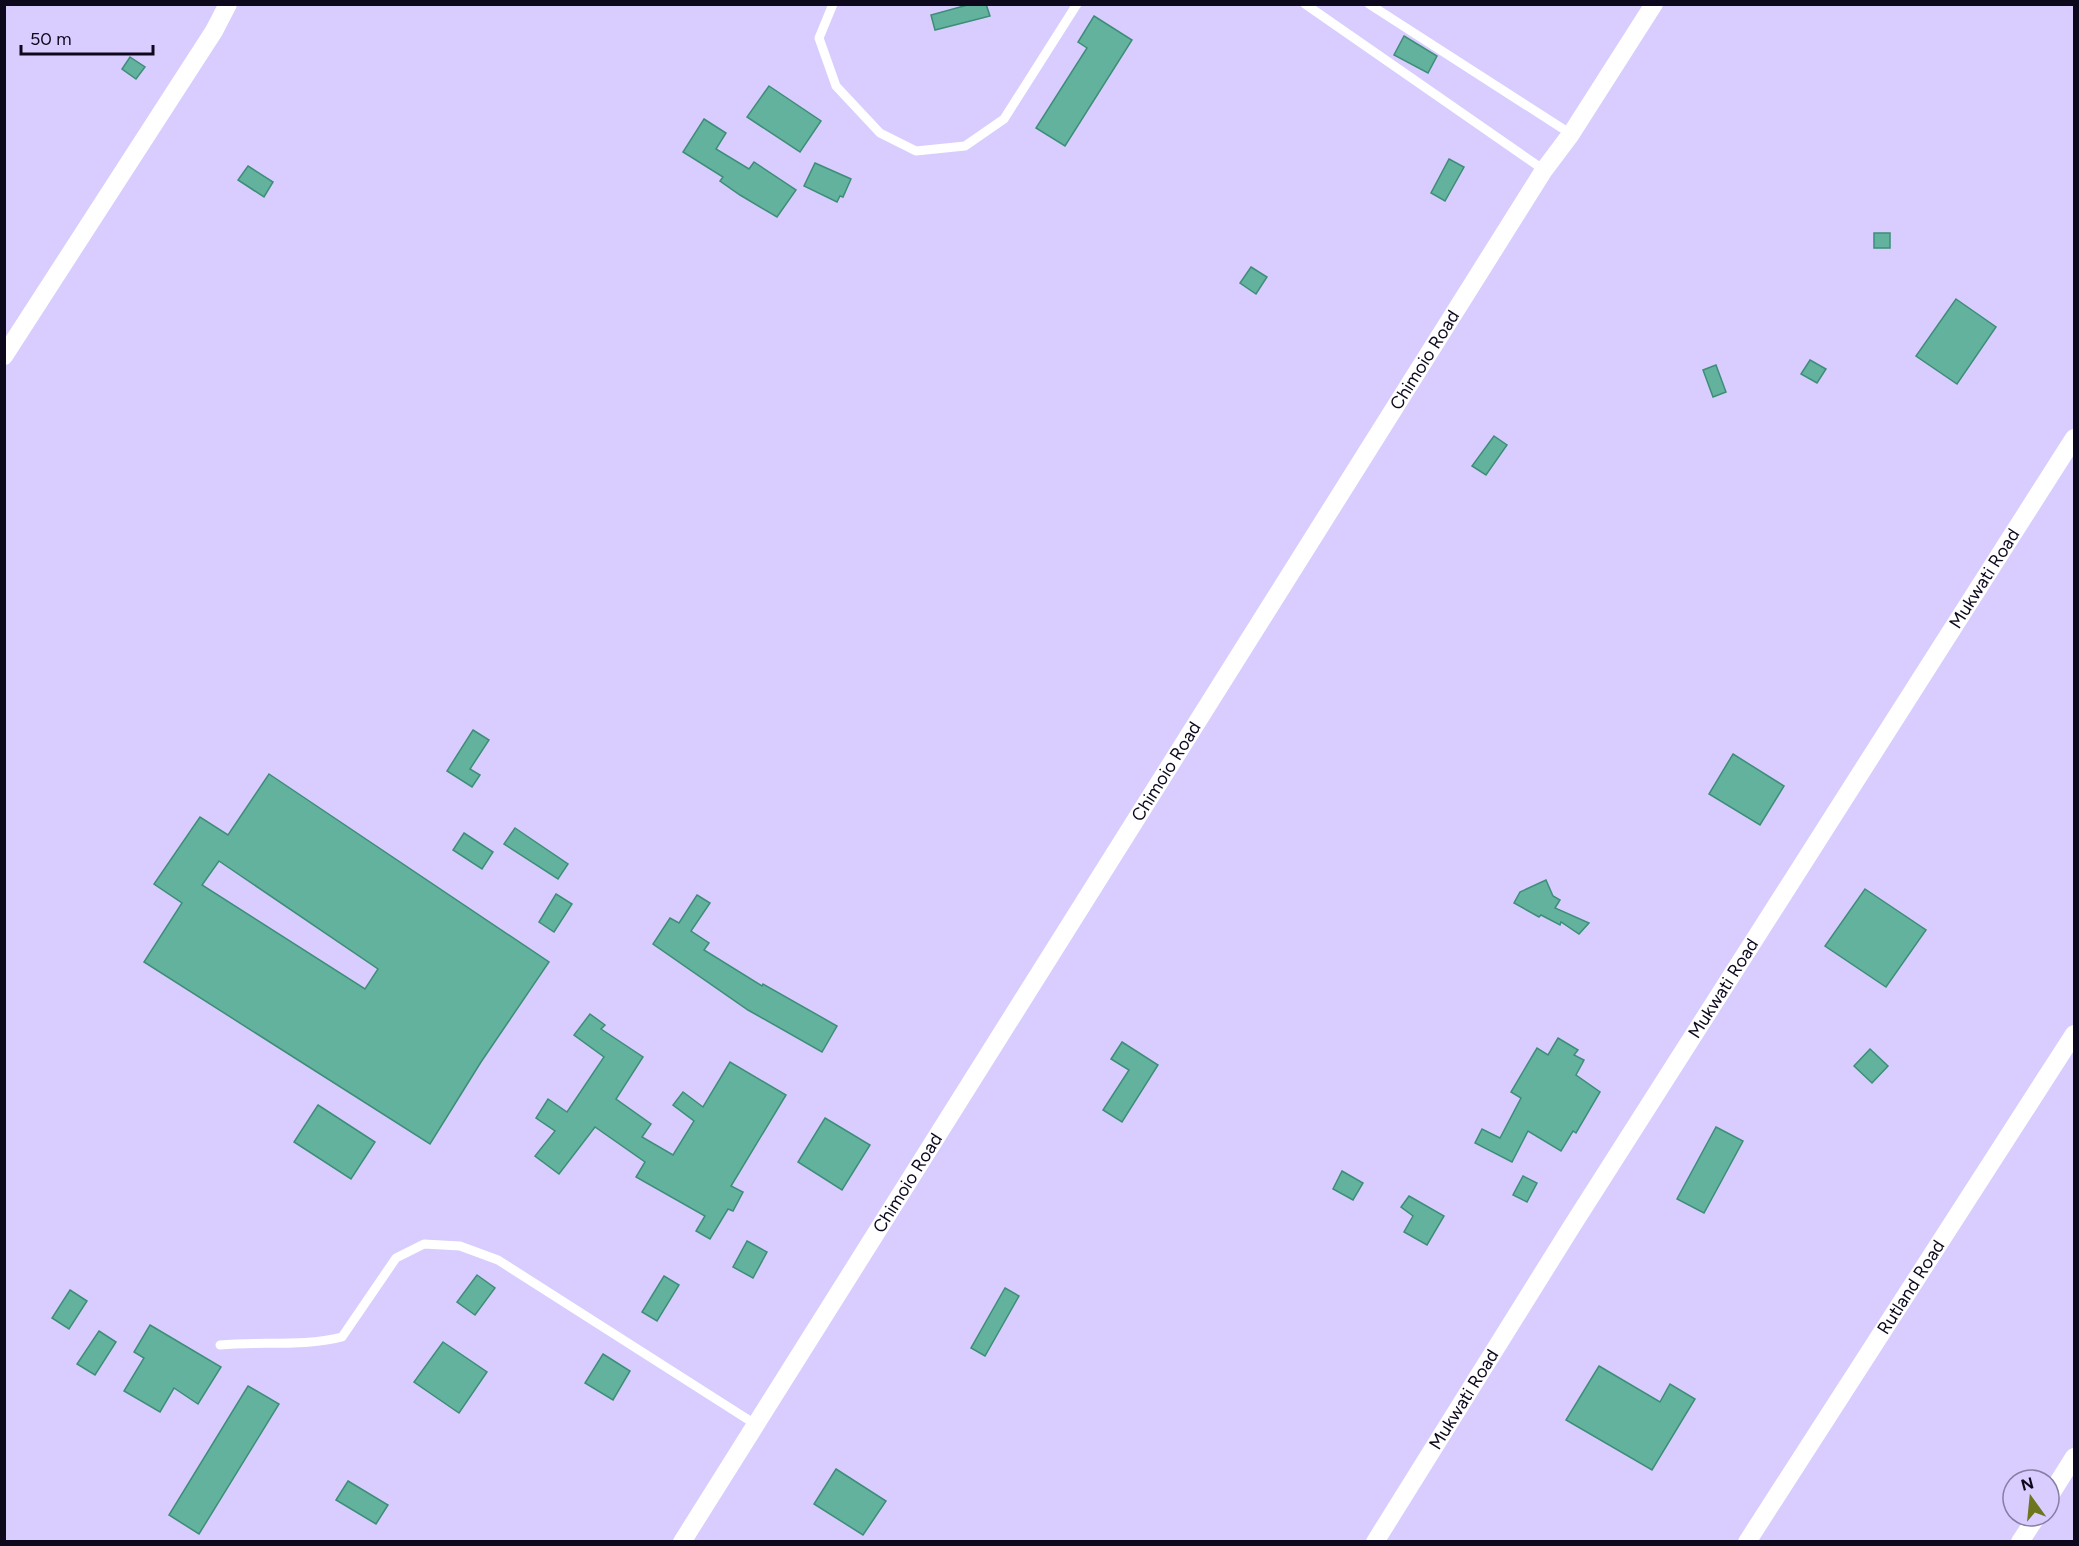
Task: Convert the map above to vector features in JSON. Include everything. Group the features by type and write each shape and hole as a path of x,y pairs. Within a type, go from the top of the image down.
{"street":[{"path":"4,356 214,32 228,4"},
{"name":"Chimoio Road","path":"682,1542 1544,170 1571,134 1654,4"},
{"name":"Mukwati Road","path":"1375,1542 1591,1196 2074,438"},
{"name":"Rutland Road","path":"1747,1542 2074,1034"},
{"path":"2061,1478 2074,1457"},
{"path":"2020,1542 2029,1528"}],"lane":[{"path":"833,4 819,39 836,86 880,133 916,150 966,146 1004,119 1077,4"},
{"path":"1305,4 1544,170"},
{"path":"1369,4 1571,134"},
{"path":"220,1345 258,1342 323,1342 342,1337 396,1257 424,1244 460,1246 498,1260 755,1424"}],"building":[{"path":"971,4 986,4 990,16 935,30 931,15"},
{"path":"1094,16 1132,40 1065,146 1036,128 1087,48 1078,42"},
{"path":"1404,36 1437,56 1428,73 1394,55"},
{"path":"130,57 145,67 136,79 122,69"},
{"path":"769,86 821,121 800,152 747,117"},
{"path":"704,119 726,133 716,149 749,169 754,162 796,190 777,217 740,195 720,181 723,177 683,152"},
{"path":"1449,159 1464,167 1445,201 1431,193"},
{"path":"815,163 851,179 843,197 840,196 837,202 804,186"},
{"path":"248,166 273,182 264,197 238,180"},
{"path":"1874,233 1890,233 1890,248 1874,248"},
{"path":"1251,267 1267,277 1256,294 1240,283"},
{"path":"1956,299 1996,327 1957,384 1916,356"},
{"path":"1810,360 1826,369 1817,383 1801,374"},
{"path":"1716,365 1726,392 1713,397 1703,370"},
{"path":"1494,436 1507,445 1486,475 1472,466"},
{"path":"473,730 489,740 470,769 480,775 472,787 447,771"},
{"path":"1733,754 1784,786 1760,825 1709,794"},
{"path":"269,774 549,962 481,1062 430,1144 144,962 182,903 154,884 200,817 228,835","holes":["219,861 378,969 365,989 202,885"]},
{"path":"515,828 568,864 558,879 504,844"},
{"path":"464,833 493,852 482,869 453,850"},
{"path":"1546,880 1553,896 1560,900 1555,908 1589,923 1579,934 1561,922 1560,925 1541,915 1539,917 1514,903 1520,892"},
{"path":"1865,889 1926,930 1886,987 1825,946"},
{"path":"556,894 572,904 554,932 539,922"},
{"path":"697,895 710,903 691,931 709,943 704,950 762,986 763,984 837,1026 822,1052 748,1010 653,944 670,918 679,923"},
{"path":"590,1014 605,1025 601,1029 643,1057 616,1099 651,1124 642,1137 673,1155 694,1121 673,1105 683,1092 703,1107 730,1062 786,1095 731,1186 743,1192 733,1211 728,1209 710,1239 696,1231 705,1216 636,1177 645,1162 595,1127 559,1174 535,1156 555,1131 536,1118 548,1099 567,1112 604,1057 574,1035"},
{"path":"1558,1038 1578,1050 1574,1055 1584,1060 1576,1075 1600,1092 1576,1133 1573,1131 1561,1151 1528,1131 1512,1162 1475,1143 1482,1129 1500,1138 1521,1098 1511,1092 1537,1048 1548,1055"},
{"path":"1122,1042 1158,1065 1122,1122 1103,1110 1129,1070 1111,1059"},
{"path":"1870,1049 1888,1066 1872,1083 1854,1066"},
{"path":"318,1105 375,1142 351,1179 294,1142"},
{"path":"825,1118 870,1145 842,1190 798,1162"},
{"path":"1716,1127 1743,1141 1704,1213 1677,1199"},
{"path":"1342,1171 1363,1183 1353,1200 1333,1189"},
{"path":"1523,1176 1537,1183 1527,1202 1513,1195"},
{"path":"1409,1196 1444,1216 1427,1245 1404,1232 1413,1216 1401,1207"},
{"path":"747,1241 767,1252 753,1278 733,1267"},
{"path":"477,1275 495,1288 475,1315 457,1302"},
{"path":"664,1276 679,1285 657,1321 642,1312"},
{"path":"1005,1288 1019,1296 985,1356 971,1348"},
{"path":"70,1290 87,1301 69,1329 52,1318"},
{"path":"150,1325 221,1367 198,1404 174,1388 160,1412 124,1391 144,1358 134,1352"},
{"path":"99,1331 116,1342 95,1375 77,1364"},
{"path":"443,1342 487,1372 459,1413 414,1382"},
{"path":"603,1354 630,1371 613,1400 585,1383"},
{"path":"1599,1366 1660,1402 1670,1384 1695,1399 1652,1470 1566,1420"},
{"path":"248,1386 279,1404 199,1534 169,1515"},
{"path":"836,1469 886,1501 863,1535 814,1504"},
{"path":"348,1481 388,1505 376,1524 336,1500"}]}
